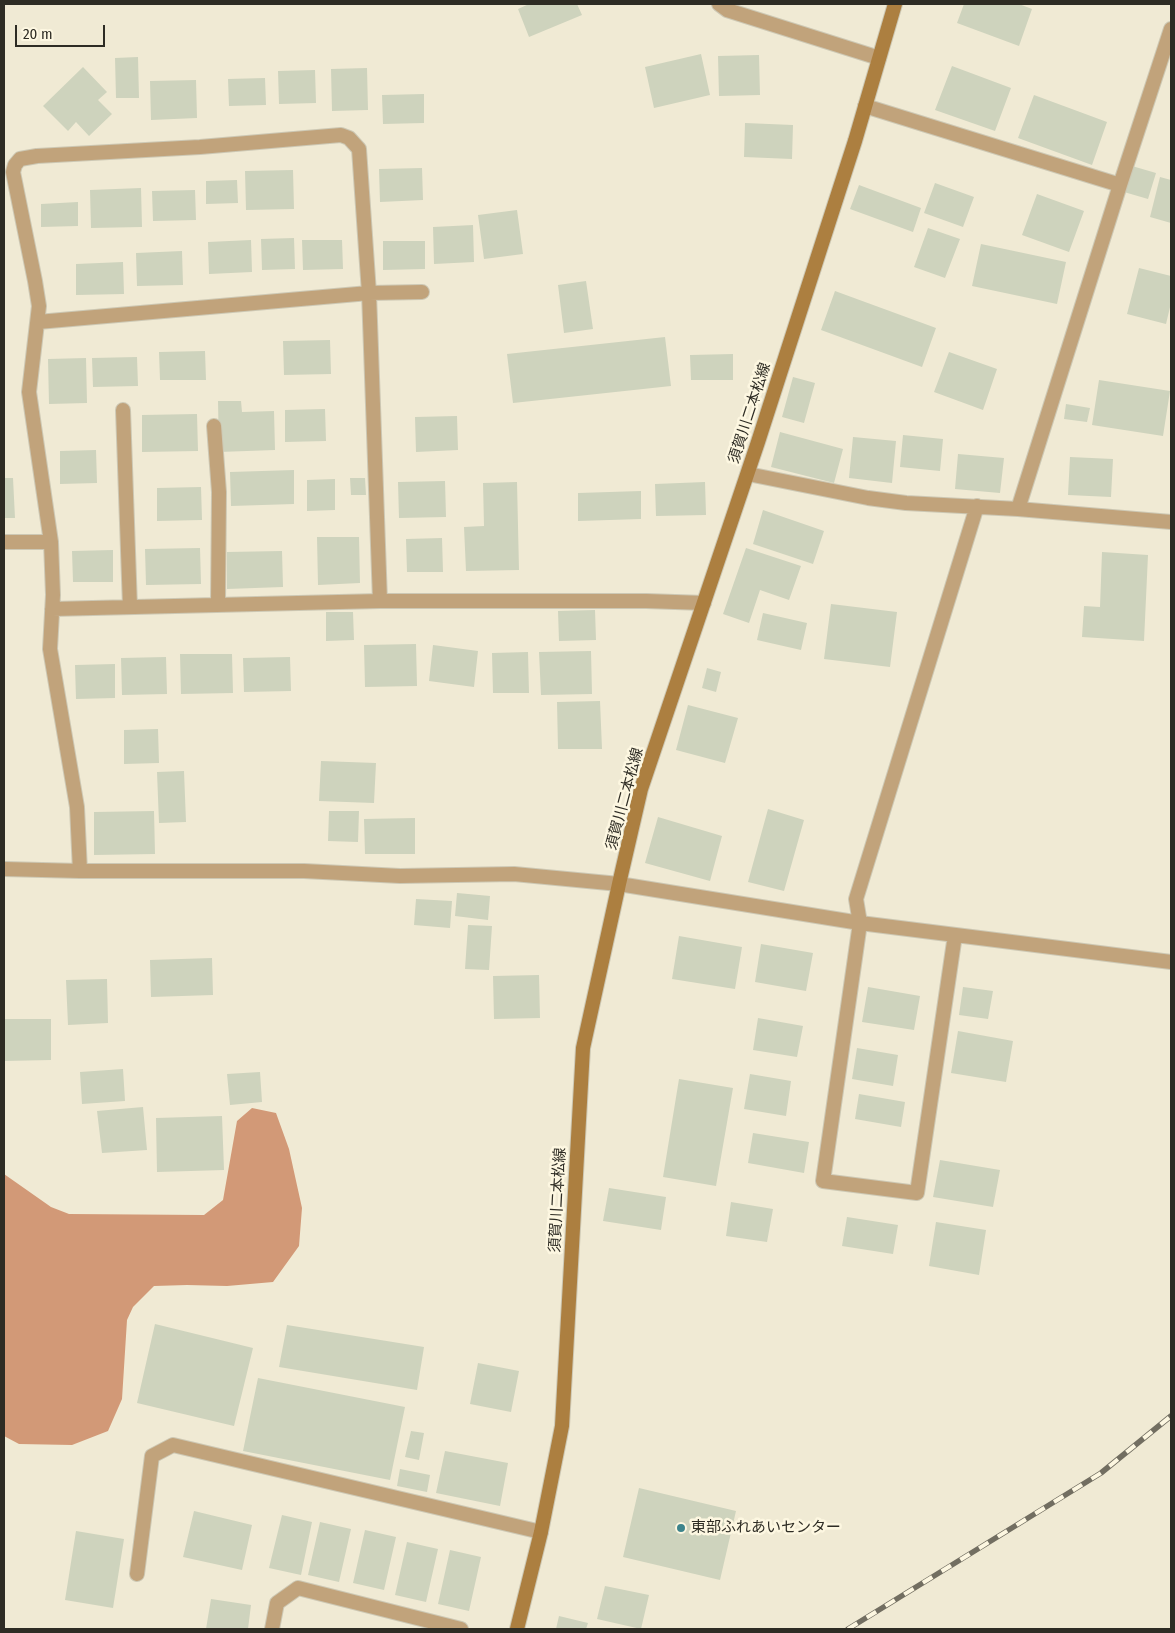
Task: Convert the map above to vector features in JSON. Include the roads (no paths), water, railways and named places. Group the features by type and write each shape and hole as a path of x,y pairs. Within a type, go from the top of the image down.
{"main road":[{"name":"須賀川二本松線","path":"517,1629 541,1532 562,1426 583,1048 641,789 748,474 865,106 894,4"}],"street":[{"path":"719,4 727,10 879,58"},
{"path":"1018,509 1171,29"},
{"path":"865,106 1120,185"},
{"path":"80,871 77,807 50,648 52,609 51,542 30,392 39,306 13,172 15,165 20,159 37,156 200,147 341,135 349,138 359,149 369,294 380,600"},
{"path":"38,322 369,294 422,292"},
{"path":"123,410 130,607"},
{"path":"214,426 219,492 218,605"},
{"path":"748,474 868,498 906,503 977,506 1171,522"},
{"path":"955,935 917,1194 823,1181 860,923 856,899 977,506"},
{"path":"4,542 51,542"},
{"path":"52,609 380,600 704,603"},
{"path":"4,869 304,871 400,876 514,874 619,884 860,923 1171,962"},
{"path":"137,1574 152,1456 173,1445 541,1532"},
{"path":"272,1629 278,1603 298,1588 461,1629"}],"railway":[{"path":"848,1629 1101,1473 1171,1416"}],"place":[{"name":"東部ふれあいセンター","path":"681,1528"}]}
